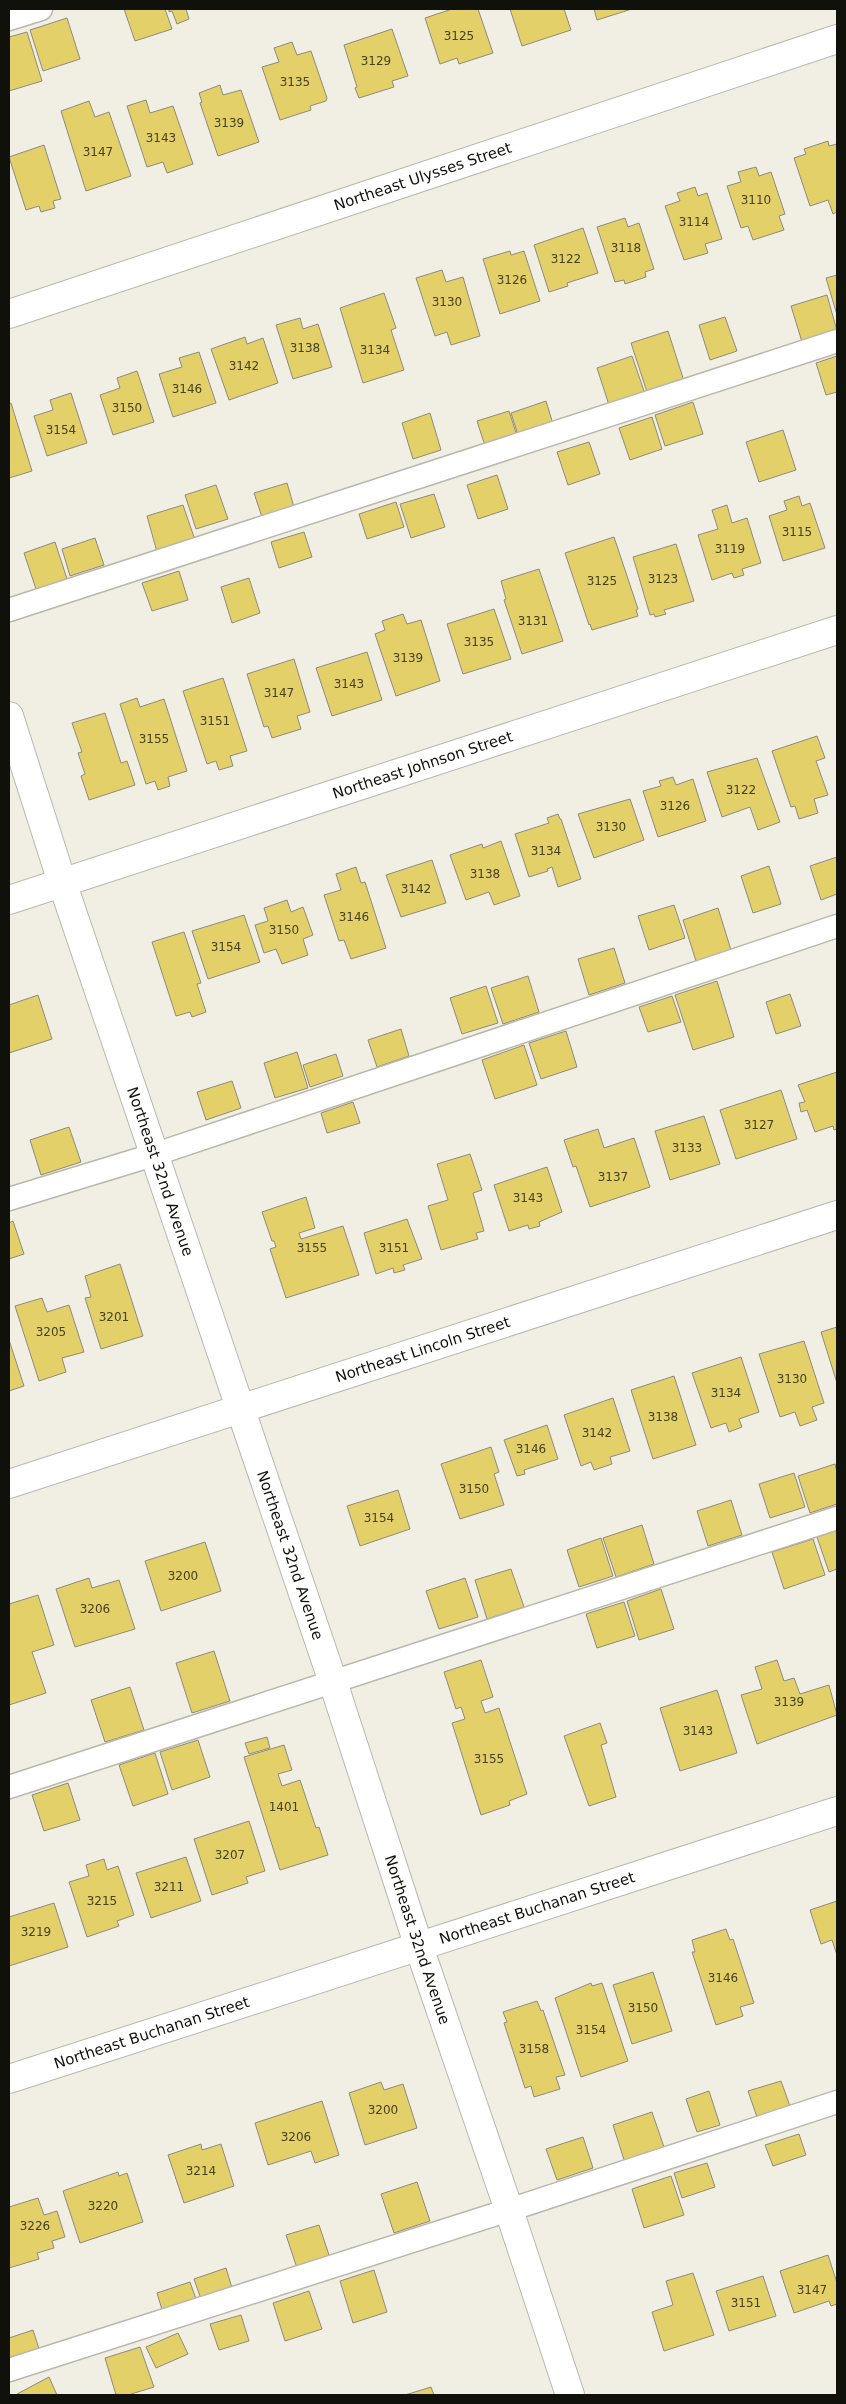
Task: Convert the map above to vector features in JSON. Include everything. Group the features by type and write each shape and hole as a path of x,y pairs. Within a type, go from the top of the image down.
{"street":[{"name":"Northeast Ulysses Street","path":"9,314 837,39"},
{"name":"Northeast Johnson Street","path":"9,900 837,630"},
{"name":"Northeast 32nd Avenue","path":"9,716 62,882 570,2395"},
{"name":"Northeast Lincoln Street","path":"9,1484 837,1215"},
{"name":"Northeast Buchanan Street","path":"9,2079 837,1811"}],"lane":[{"path":"9,19 41,9"},
{"path":"9,610 837,341"},
{"path":"9,1200 154,1155 837,926"},
{"path":"9,1787 837,1518"},
{"path":"9,2370 509,2210 837,2102"}],"building":[{"path":"124,9 165,9 172,29 135,41"},
{"path":"169,9 186,9 189,19 177,24 172,11 169,12"},
{"path":"452,9 478,9 493,53 459,64 457,58 440,64 425,18"},
{"path":"510,9 564,9 571,30 522,46"},
{"path":"594,9 632,9 597,20"},
{"path":"67,18 80,59 43,71 30,30"},
{"path":"392,29 408,76 392,81 394,87 359,98 344,45"},
{"path":"27,32 42,81 9,91 9,37"},
{"path":"292,42 297,55 311,51 327,98 326,101 310,106 311,110 280,120 262,67 279,62 274,48"},
{"path":"220,85 223,95 241,90 259,142 218,156 200,103 202,102 199,93"},
{"path":"146,100 150,113 173,106 193,164 167,173 163,162 147,167 127,106"},
{"path":"89,101 95,117 109,112 131,176 86,191 61,111"},
{"path":"828,141 829,146 837,144 837,212 833,214 828,200 810,206 794,158 806,154 804,149"},
{"path":"44,145 61,199 53,201 55,208 41,212 39,206 26,210 9,157"},
{"path":"756,167 759,176 771,172 785,214 779,216 784,230 753,240 748,226 741,228 727,186 741,182 738,172"},
{"path":"695,187 698,196 707,193 722,239 705,244 708,253 684,260 665,206 680,201 677,193"},
{"path":"625,218 628,227 639,223 654,269 645,272 646,277 625,284 624,280 615,282 597,227"},
{"path":"583,228 598,273 567,283 568,286 549,292 534,245"},
{"path":"510,251 511,255 524,251 540,301 500,314 483,259"},
{"path":"442,270 446,282 463,277 480,336 451,345 447,332 435,336 416,278"},
{"path":"837,275 837,315 826,278"},
{"path":"384,293 396,328 391,330 404,370 363,383 340,308"},
{"path":"827,295 837,331 802,342 791,306"},
{"path":"725,317 737,351 710,360 699,325"},
{"path":"300,318 303,329 318,324 332,367 293,379 276,325"},
{"path":"668,331 684,381 647,392 631,343"},
{"path":"245,337 247,344 263,338 278,383 229,400 211,349"},
{"path":"199,352 216,403 173,417 159,374 182,367 179,358"},
{"path":"632,356 645,394 609,405 597,368"},
{"path":"837,356 837,392 826,395 816,363"},
{"path":"137,371 154,422 113,435 100,395 120,388 117,378"},
{"path":"71,393 87,443 47,456 34,416 53,410 50,400"},
{"path":"546,401 553,424 518,435 511,413"},
{"path":"693,402 703,434 665,446 655,415"},
{"path":"11,403 32,471 9,478 9,404"},
{"path":"509,411 517,436 485,446 477,421"},
{"path":"430,413 441,450 413,459 402,423"},
{"path":"652,417 662,449 630,460 619,428"},
{"path":"783,430 796,470 759,482 746,442"},
{"path":"589,442 600,474 568,485 557,452"},
{"path":"497,475 508,509 478,519 467,485"},
{"path":"287,483 294,507 262,517 254,493"},
{"path":"216,485 228,519 196,529 185,495"},
{"path":"434,494 445,527 411,538 400,504"},
{"path":"799,496 802,506 810,503 825,548 783,561 769,516 787,510 784,501"},
{"path":"396,502 404,527 367,539 359,514"},
{"path":"183,505 195,540 157,552 147,516"},
{"path":"727,505 732,523 747,518 761,563 742,569 744,575 734,578 732,573 712,580 698,535 718,529 712,510"},
{"path":"304,532 312,557 279,568 271,542"},
{"path":"614,537 638,609 636,610 638,616 592,630 565,553"},
{"path":"95,538 104,565 70,576 62,549"},
{"path":"55,542 68,582 37,592 24,553"},
{"path":"676,544 694,601 664,610 666,614 655,617 654,614 650,615 633,557"},
{"path":"539,569 563,641 522,654 504,600 506,599 501,581"},
{"path":"179,571 188,600 152,611 142,583"},
{"path":"249,578 260,613 232,623 221,587"},
{"path":"494,609 511,659 463,674 447,624"},
{"path":"403,614 407,624 421,620 440,681 396,696 375,634 385,630 382,621"},
{"path":"367,652 382,700 332,716 316,668"},
{"path":"294,659 310,712 297,716 301,729 272,738 268,726 264,727 247,674"},
{"path":"223,678 247,751 230,756 233,766 219,770 216,761 207,764 183,691"},
{"path":"137,698 140,707 164,699 187,771 168,777 170,786 158,790 155,781 146,784 120,704"},
{"path":"105,713 121,763 127,761 135,785 89,800 81,776 85,774 78,753 82,752 72,723"},
{"path":"817,736 825,758 816,761 828,795 814,799 818,813 799,819 795,806 791,807 772,751"},
{"path":"757,758 780,822 758,830 750,807 722,817 707,772"},
{"path":"673,777 676,785 693,779 706,821 658,837 643,791 661,786 659,781"},
{"path":"630,799 644,840 594,858 578,814"},
{"path":"558,814 581,879 558,887 552,867 547,869 548,871 529,877 515,834 549,823 547,818"},
{"path":"501,841 520,896 494,905 489,892 466,900 450,855 482,844 483,848"},
{"path":"837,857 837,894 821,900 810,866"},
{"path":"432,860 446,903 401,917 386,875"},
{"path":"769,866 781,904 753,913 741,876"},
{"path":"356,867 361,883 365,882 386,948 351,959 344,940 339,941 324,895 341,890 336,874"},
{"path":"287,900 291,912 303,907 313,935 303,939 308,955 282,964 276,949 264,953 255,925 268,921 264,908"},
{"path":"674,905 685,938 649,950 638,916"},
{"path":"718,908 731,950 696,961 683,920"},
{"path":"244,915 260,962 208,979 192,931"},
{"path":"184,932 201,983 197,984 206,1012 192,1017 190,1012 176,1016 152,942"},
{"path":"614,948 625,983 589,995 578,959"},
{"path":"528,976 539,1012 503,1024 491,988"},
{"path":"717,981 734,1037 693,1050 675,995"},
{"path":"486,986 498,1023 462,1034 450,998"},
{"path":"790,994 801,1026 776,1034 766,1002"},
{"path":"38,995 52,1039 9,1053 9,1005"},
{"path":"672,996 681,1022 648,1032 639,1007"},
{"path":"401,1029 409,1056 377,1067 368,1040"},
{"path":"566,1031 577,1067 541,1079 529,1043"},
{"path":"524,1045 537,1085 495,1099 482,1060"},
{"path":"297,1052 308,1088 275,1098 264,1063"},
{"path":"336,1054 343,1076 310,1087 303,1065"},
{"path":"837,1072 837,1129 834,1130 833,1126 815,1132 807,1110 801,1112 799,1103 805,1102 798,1085"},
{"path":"232,1081 241,1108 206,1120 197,1092"},
{"path":"781,1090 797,1139 736,1159 720,1110"},
{"path":"353,1102 360,1123 327,1133 321,1113"},
{"path":"704,1116 720,1164 670,1180 655,1131"},
{"path":"69,1127 81,1162 41,1175 30,1140"},
{"path":"598,1129 604,1148 634,1138 650,1187 590,1207 576,1166 573,1167 564,1140"},
{"path":"470,1154 482,1190 473,1193 484,1231 476,1233 478,1239 441,1250 428,1206 448,1200 437,1164"},
{"path":"547,1167 562,1212 539,1222 540,1226 529,1229 528,1225 509,1231 494,1185"},
{"path":"306,1197 315,1228 299,1233 301,1239 343,1226 359,1275 286,1298 270,1249 276,1247 262,1212"},
{"path":"407,1219 422,1259 403,1265 405,1270 394,1273 393,1268 376,1274 364,1233"},
{"path":"13,1221 24,1254 9,1259 9,1223"},
{"path":"120,1264 143,1336 101,1349 85,1298 91,1297 85,1276"},
{"path":"42,1298 47,1312 69,1305 84,1352 62,1358 66,1372 39,1381 15,1306"},
{"path":"837,1327 837,1383 821,1332"},
{"path":"9,1340 24,1386 9,1391"},
{"path":"804,1341 824,1403 812,1407 817,1420 800,1426 795,1412 780,1417 759,1354"},
{"path":"741,1357 759,1412 739,1419 742,1427 729,1432 726,1423 711,1428 692,1373"},
{"path":"674,1376 696,1445 653,1459 631,1390"},
{"path":"613,1398 630,1451 610,1457 612,1464 594,1470 591,1462 581,1466 564,1415"},
{"path":"547,1425 558,1459 524,1470 525,1474 517,1476 504,1440"},
{"path":"491,1447 499,1472 494,1474 504,1505 460,1519 441,1464"},
{"path":"835,1464 837,1472 837,1504 810,1513 798,1476"},
{"path":"794,1473 805,1507 770,1518 759,1484"},
{"path":"398,1490 410,1529 360,1546 347,1506"},
{"path":"731,1500 742,1535 708,1546 697,1511"},
{"path":"642,1525 654,1564 616,1577 603,1538"},
{"path":"837,1530 837,1569 829,1572 817,1537"},
{"path":"601,1538 613,1576 579,1587 567,1550"},
{"path":"813,1539 825,1575 784,1589 772,1552"},
{"path":"205,1542 221,1591 161,1611 145,1561"},
{"path":"511,1569 524,1607 487,1619 475,1580"},
{"path":"89,1578 92,1588 119,1580 135,1629 75,1647 56,1589"},
{"path":"465,1578 478,1617 439,1629 426,1591"},
{"path":"661,1589 674,1629 639,1640 627,1601"},
{"path":"38,1595 54,1645 32,1652 46,1693 9,1705 9,1604"},
{"path":"624,1602 635,1636 597,1648 586,1614"},
{"path":"214,1651 230,1701 192,1713 176,1663"},
{"path":"481,1660 493,1697 481,1701 485,1713 499,1708 527,1794 509,1801 510,1805 481,1815 452,1723 465,1719 461,1707 456,1709 444,1672"},
{"path":"777,1660 784,1681 794,1678 800,1694 829,1685 837,1715 757,1744 741,1695 762,1689 755,1667"},
{"path":"130,1687 144,1730 105,1742 91,1700"},
{"path":"717,1690 737,1753 680,1771 660,1708"},
{"path":"600,1723 607,1743 601,1745 616,1797 589,1806 564,1736"},
{"path":"267,1737 270,1748 249,1754 245,1743"},
{"path":"198,1740 210,1777 172,1790 160,1752"},
{"path":"284,1745 292,1770 278,1774 282,1786 300,1780 316,1828 319,1827 328,1855 280,1870 244,1757"},
{"path":"155,1753 168,1794 133,1806 119,1765"},
{"path":"68,1783 80,1820 44,1831 32,1795"},
{"path":"249,1821 265,1871 246,1877 248,1883 212,1895 194,1839"},
{"path":"186,1857 201,1901 151,1918 136,1873"},
{"path":"104,1859 107,1870 118,1866 134,1915 117,1921 119,1926 87,1937 69,1882 89,1876 86,1865"},
{"path":"837,1901 837,1955 832,1940 821,1944 810,1910"},
{"path":"54,1903 68,1947 9,1966 9,1917"},
{"path":"726,1929 730,1940 733,1939 754,2003 740,2007 743,2016 716,2025 692,1952 695,1952 692,1940"},
{"path":"653,1972 672,2031 632,2044 613,1985"},
{"path":"591,1983 592,1986 602,1983 628,2061 581,2077 555,1998"},
{"path":"537,2001 541,2011 543,2010 565,2075 556,2077 560,2089 534,2097 531,2086 525,2088 504,2023 507,2022 503,2012"},
{"path":"781,2081 791,2109 758,2120 748,2091"},
{"path":"381,2082 384,2090 403,2084 417,2128 365,2145 349,2093"},
{"path":"709,2091 720,2125 697,2132 686,2099"},
{"path":"322,2101 339,2155 315,2163 311,2151 268,2165 255,2123"},
{"path":"652,2112 665,2150 625,2163 613,2125"},
{"path":"799,2134 806,2155 773,2166 765,2145"},
{"path":"583,2137 593,2168 557,2180 546,2149"},
{"path":"201,2144 202,2150 221,2144 234,2186 184,2203 168,2155"},
{"path":"707,2163 715,2187 682,2198 674,2173"},
{"path":"118,2172 119,2176 127,2173 143,2222 80,2243 63,2191"},
{"path":"671,2176 684,2215 644,2228 632,2189"},
{"path":"417,2182 430,2221 394,2233 381,2194"},
{"path":"38,2198 44,2215 57,2211 65,2237 52,2241 54,2248 37,2253 39,2259 9,2268 9,2207"},
{"path":"319,2225 330,2258 297,2268 286,2235"},
{"path":"828,2255 837,2283 837,2304 831,2306 829,2301 794,2313 780,2271"},
{"path":"226,2268 232,2288 201,2299 194,2279"},
{"path":"374,2270 387,2312 353,2323 340,2281"},
{"path":"693,2273 714,2335 664,2351 652,2312 673,2305 666,2281"},
{"path":"763,2276 776,2316 729,2331 716,2291"},
{"path":"190,2282 197,2302 163,2313 157,2293"},
{"path":"309,2291 322,2329 285,2341 273,2303"},
{"path":"241,2315 249,2341 219,2350 210,2324"},
{"path":"33,2330 40,2352 9,2362 9,2338"},
{"path":"178,2333 188,2354 156,2368 146,2347"},
{"path":"140,2347 154,2387 128,2395 116,2395 105,2358"},
{"path":"49,2377 57,2395 17,2394"},
{"path":"431,2387 434,2395 405,2395"}]}
